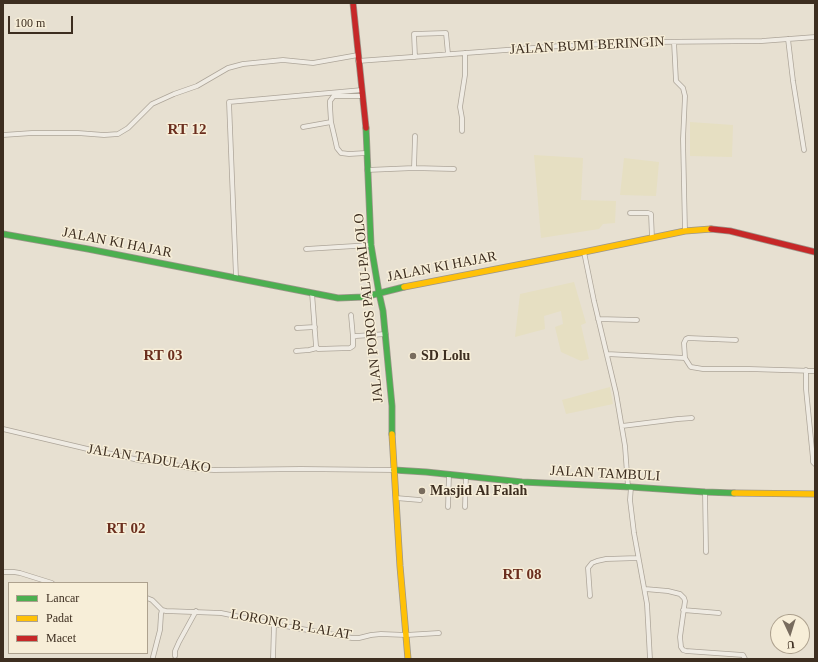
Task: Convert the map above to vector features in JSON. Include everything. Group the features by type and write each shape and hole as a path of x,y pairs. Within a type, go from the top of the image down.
{"street":[{"name":"JALAN POROS PALU-PALOLO","path":"353,3 366,132 371,245 379,293 384,311 386,334 392,406 392,432 400,566 408,659"},
{"path":"415,57 414,34 446,33 448,54"},
{"name":"JALAN BUMI BERINGIN","path":"3,135 32,133 78,133 104,136 118,134 128,128 152,104 197,86 228,68 242,64 283,60 313,63 358,58 415,57 582,45 735,42 788,40 815,37"},
{"path":"788,40 804,150"},
{"path":"674,42 676,81 683,88 685,96 683,139 685,231"},
{"path":"462,132 460,107 465,75 465,53"},
{"path":"362,93 333,97 330,103 332,122 340,153 366,153"},
{"path":"236,277 229,102 362,93"},
{"path":"303,127 332,122"},
{"path":"414,168 415,136"},
{"path":"367,170 414,168 454,169"},
{"path":"630,213 651,214 652,238"},
{"name":"JALAN KI HAJAR","path":"3,234 236,277 340,298 359,297 401,287 685,231 708,228 730,231 815,252"},
{"path":"306,249 371,245"},
{"path":"584,252 622,426 630,487 632,518 647,604 650,659"},
{"path":"312,293 317,348"},
{"path":"296,351 317,348 351,348 353,345 353,337 350,315"},
{"path":"598,319 637,320"},
{"path":"297,328 314,327"},
{"path":"353,337 386,334"},
{"path":"736,340 686,338 684,343 685,358 690,366 699,369 815,371"},
{"path":"607,354 685,358"},
{"path":"806,370 806,389 811,430 812,459 815,464"},
{"path":"622,426 692,418"},
{"name":"JALAN TADULAKO","path":"3,429 143,461 160,462 195,469 394,470"},
{"name":"JALAN TAMBULI","path":"394,470 522,482 705,492 815,494"},
{"path":"448,507 449,475"},
{"path":"465,508 466,476"},
{"path":"705,492 706,552"},
{"path":"396,498 420,500"},
{"path":"590,596 588,568 592,563 606,559 638,558"},
{"path":"3,572 20,573 49,582"},
{"path":"644,590 664,590 680,594 684,598 685,601 680,637 681,647 683,650 743,655 744,659"},
{"path":"148,598 154,601 162,610 160,630 153,657"},
{"name":"LORONG B. LALAT","path":"162,610 170,612 196,611 222,613 352,638 381,634 406,635 439,633"},
{"path":"684,610 719,613"},
{"path":"175,656 179,642 196,611"},
{"path":"273,659 274,624"}],"shaded area":[{"path":"690,122 733,125 732,157 690,156"},
{"path":"534,155 583,158 581,200 616,201 615,223 603,224 599,229 541,238"},
{"path":"624,158 659,162 656,196 620,195"},
{"path":"574,282 586,323 581,325 589,359 581,361 561,352 555,327 563,324 561,311 544,316 545,329 515,337 520,294"},
{"path":"610,387 613,404 566,414 562,400"}],"traffic: fast":[{"path":"366,128 371,245 383,311 392,406 392,434"},
{"path":"3,234 88,249 338,298 364,297 404,287"},
{"path":"394,470 522,482 734,493"}],"traffic: slow":[{"path":"404,287 685,231 711,229"},
{"path":"392,434 400,566 408,659"},
{"path":"734,493 815,494"}],"traffic: jam":[{"path":"353,3 366,128"},
{"path":"711,229 730,231 815,252"}],"place":[{"name":"SD Lolu","path":"413,356"},
{"name":"Masjid Al Falah","path":"422,491"}],"district":[{"name":"RT 12","path":"187,130"},
{"name":"RT 03","path":"163,356"},
{"name":"RT 02","path":"126,529"},
{"name":"RT 08","path":"522,575"}]}
